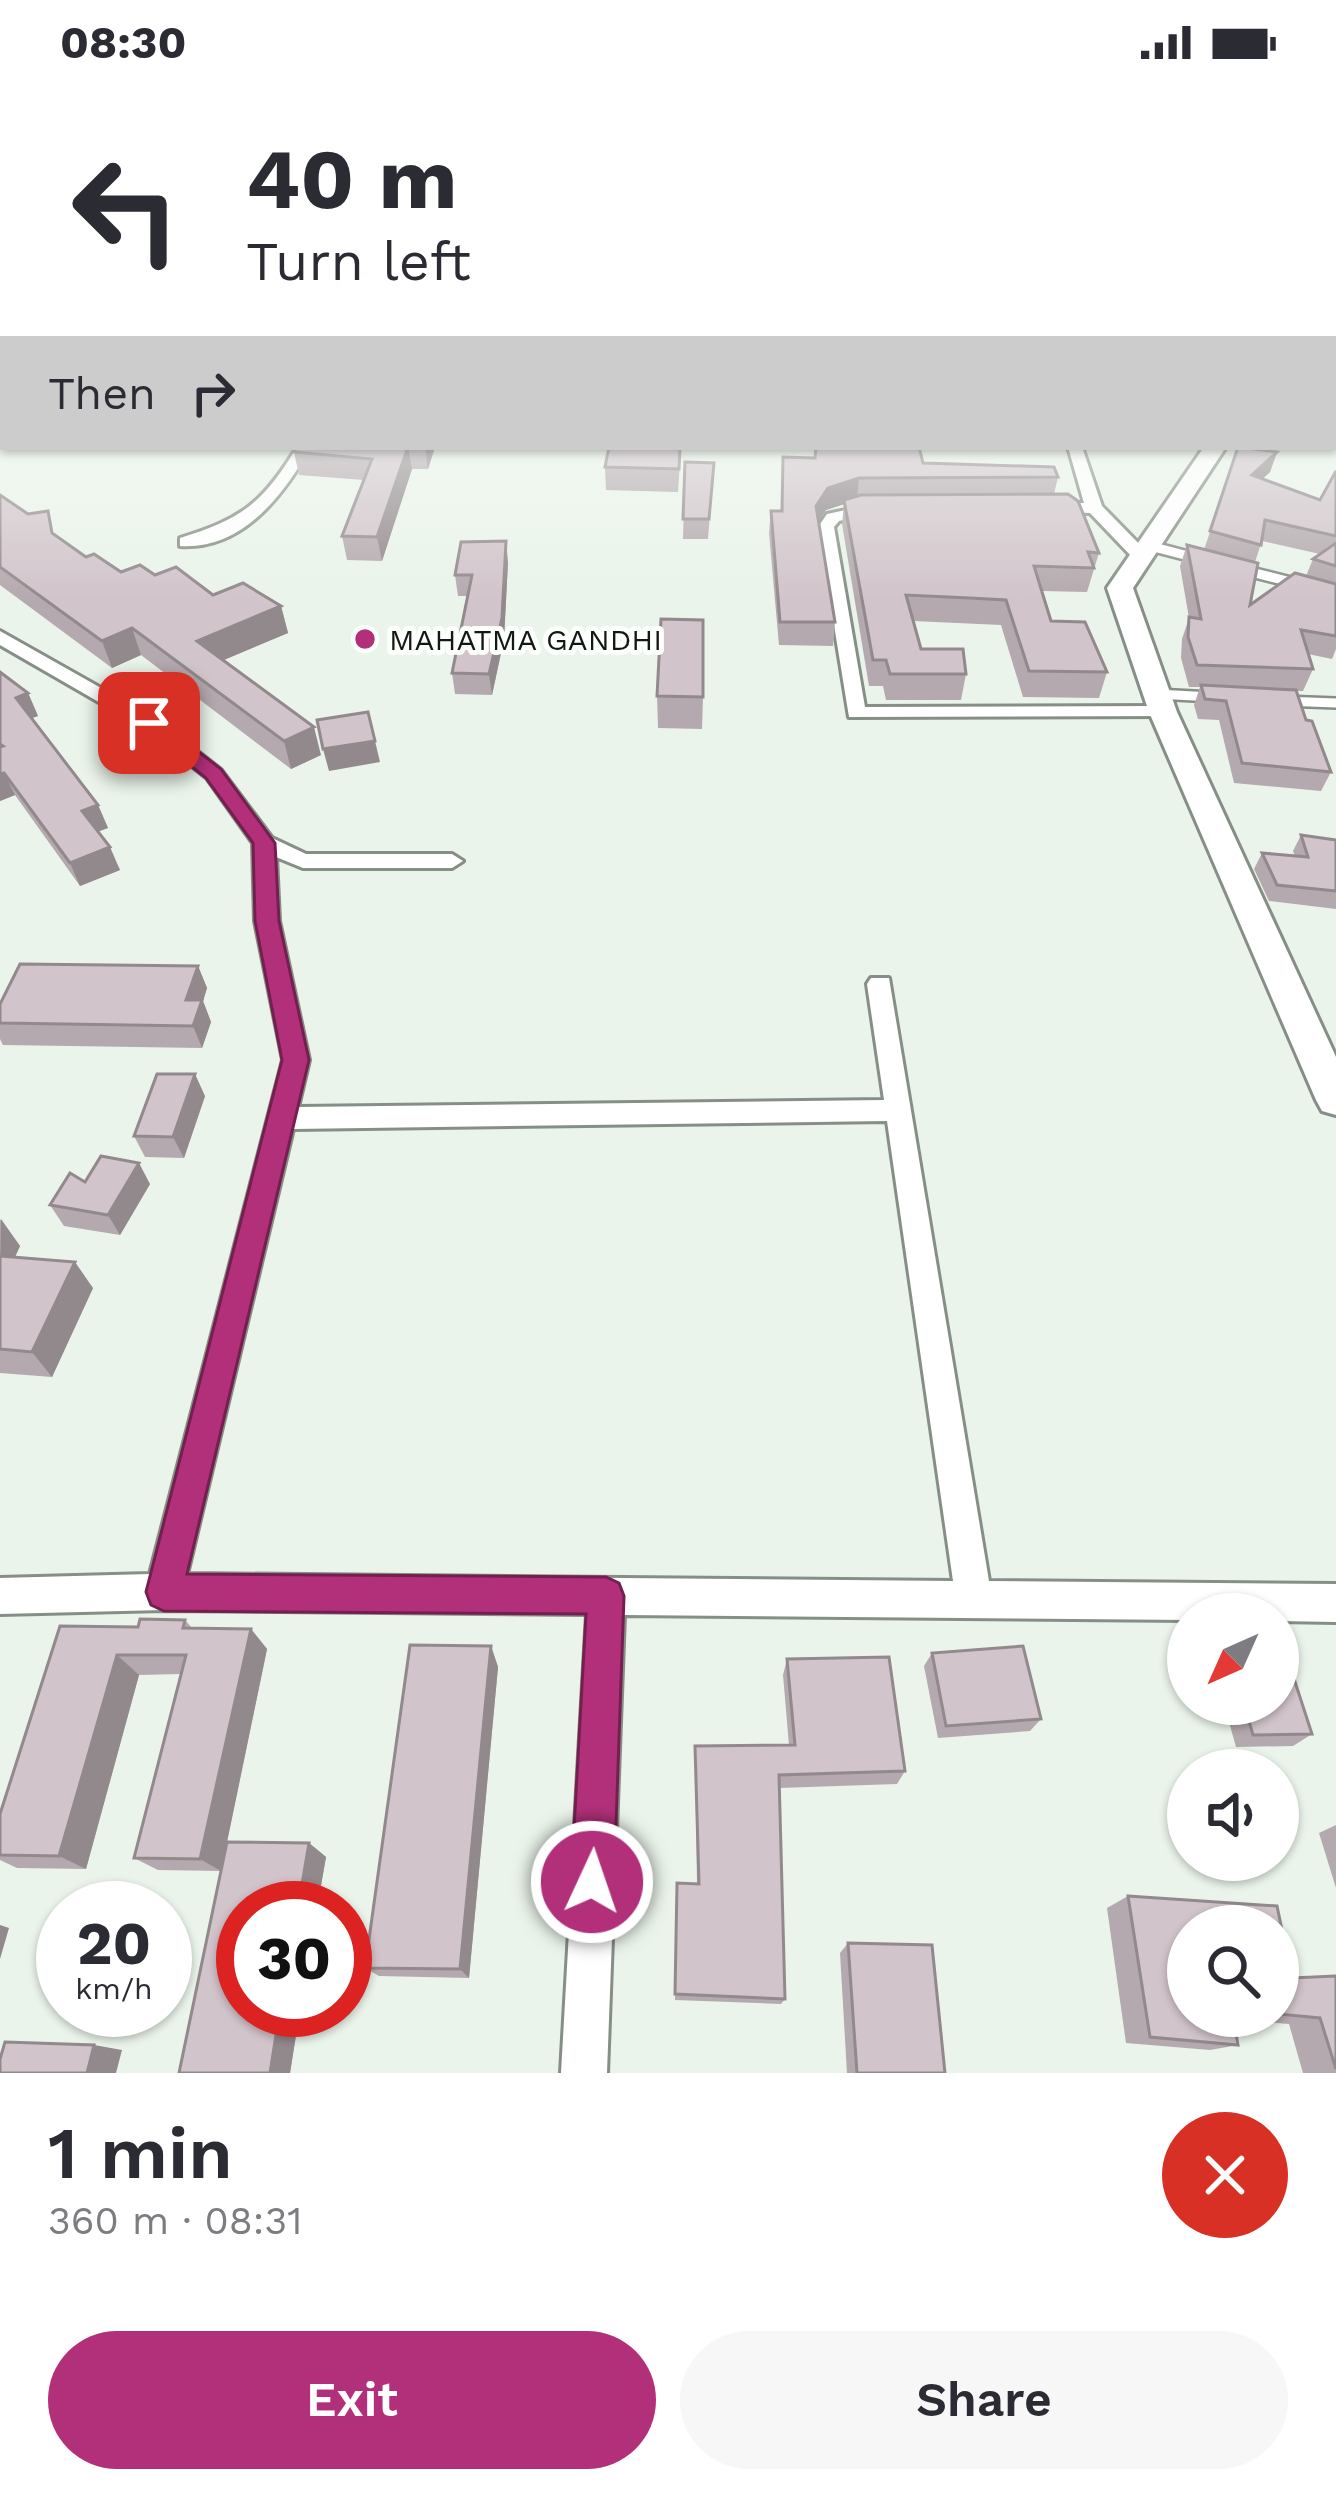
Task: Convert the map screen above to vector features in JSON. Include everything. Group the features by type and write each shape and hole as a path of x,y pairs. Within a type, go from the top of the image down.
{"main road":[{"path":"1213,450 1120,588 1160,703 1336,1100"}],"street":[{"path":"186,542 242,525 271,503 302,450"},
{"path":"1076,450 1094,508 1143,550"},
{"path":"1023,508 1094,508"},
{"path":"904,509 856,509 833,518 826,527 856,712 1160,703"},
{"path":"0,637 165,736 214,774 264,843 303,861 452,861"},
{"path":"164,1592 296,1060 267,921 264,843"},
{"path":"880,984 974,1600"},
{"path":"283,1118 899,1110"},
{"path":"0,1596 164,1592 1336,1603"},
{"path":"584,2073 606,1596"}],"lane":[{"path":"1143,550 1210,562"},
{"path":"1232,567 1316,590"},
{"path":"1160,703 1224,698"},
{"path":"1269,700 1336,703"}],"building":[{"path":"407,450 377,537 342,536 372,459 294,452"},
{"path":"608,450 680,450 679,469 605,467"},
{"path":"816,450 920,450 923,463 1054,467 1058,477 859,478 828,488 816,506 835,622 780,622 771,511 782,511 783,457 815,458"},
{"path":"1237,450 1277,452 1252,475 1320,500 1336,471 1336,536 1265,520 1261,545 1210,531"},
{"path":"685,462 714,463 709,519 683,519"},
{"path":"1068,494 1078,501 1099,553 1088,552 1094,568 1034,566 1051,621 1085,622 1107,672 1029,671 1006,600 970,598 906,595 921,649 963,649 966,674 890,674 886,660 873,660 844,500 861,495"},
{"path":"0,495 28,514 48,511 52,533 86,557 94,554 121,572 140,565 155,575 176,567 213,595 243,583 281,606 197,641 314,727 284,741 132,628 102,641 0,567"},
{"path":"506,541 502,618 489,674 452,673 472,575 455,575 461,542"},
{"path":"1336,543 1336,566 1313,559"},
{"path":"1187,545 1258,563 1250,605 1295,573 1336,584 1336,636 1301,630 1313,669 1197,665 1188,637 1189,617 1201,619"},
{"path":"661,619 703,620 703,697 657,696"},
{"path":"0,672 28,693 16,698 98,805 82,811 110,847 70,863 4,773 0,774"},
{"path":"1201,685 1296,690 1331,772 1242,763 1226,701 1205,699"},
{"path":"368,712 375,741 323,749 317,720"},
{"path":"1301,835 1336,840 1336,891 1277,885 1262,853 1308,857"},
{"path":"20,964 198,966 186,1000 202,1000 193,1026 0,1023 0,1004"},
{"path":"157,1074 195,1074 173,1137 134,1136"},
{"path":"101,1156 139,1163 108,1215 50,1205 70,1173 85,1182"},
{"path":"0,1256 75,1262 32,1352 0,1349"},
{"path":"140,1619 185,1620 183,1628 251,1629 200,1859 134,1858 186,1655 117,1655 59,1856 0,1855 0,1814 60,1626 138,1627"},
{"path":"410,1645 491,1646 460,1969 372,1968 372,1918"},
{"path":"1023,1646 1041,1719 946,1726 932,1653"},
{"path":"889,1657 905,1771 779,1775 785,1999 675,1994 677,1883 699,1884 695,1746 795,1745 787,1659"},
{"path":"1299,1694 1312,1734 1253,1735 1250,1725 1299,1725"},
{"path":"227,1842 309,1843 303,1881 219,1881"},
{"path":"216,1895 216,2037 276,2037 270,2073 179,2073 186,2037 192,2037 192,2010"},
{"path":"1128,1896 1262,1905 1167,1905 1167,2037 1237,2037 1238,2045 1150,2037"},
{"path":"848,1943 932,1945 945,2073 857,2073"},
{"path":"1336,1976 1336,2069 1320,2018 1299,2016 1299,1978"},
{"path":"5,2042 94,2045 87,2073 0,2073"}],"place":[{"name":"MAHATMA GANDHI","path":"365,639"}],"route":[{"path":"149,723 214,774 264,843 267,921 296,1060 164,1592 606,1596 592,1882"}]}
